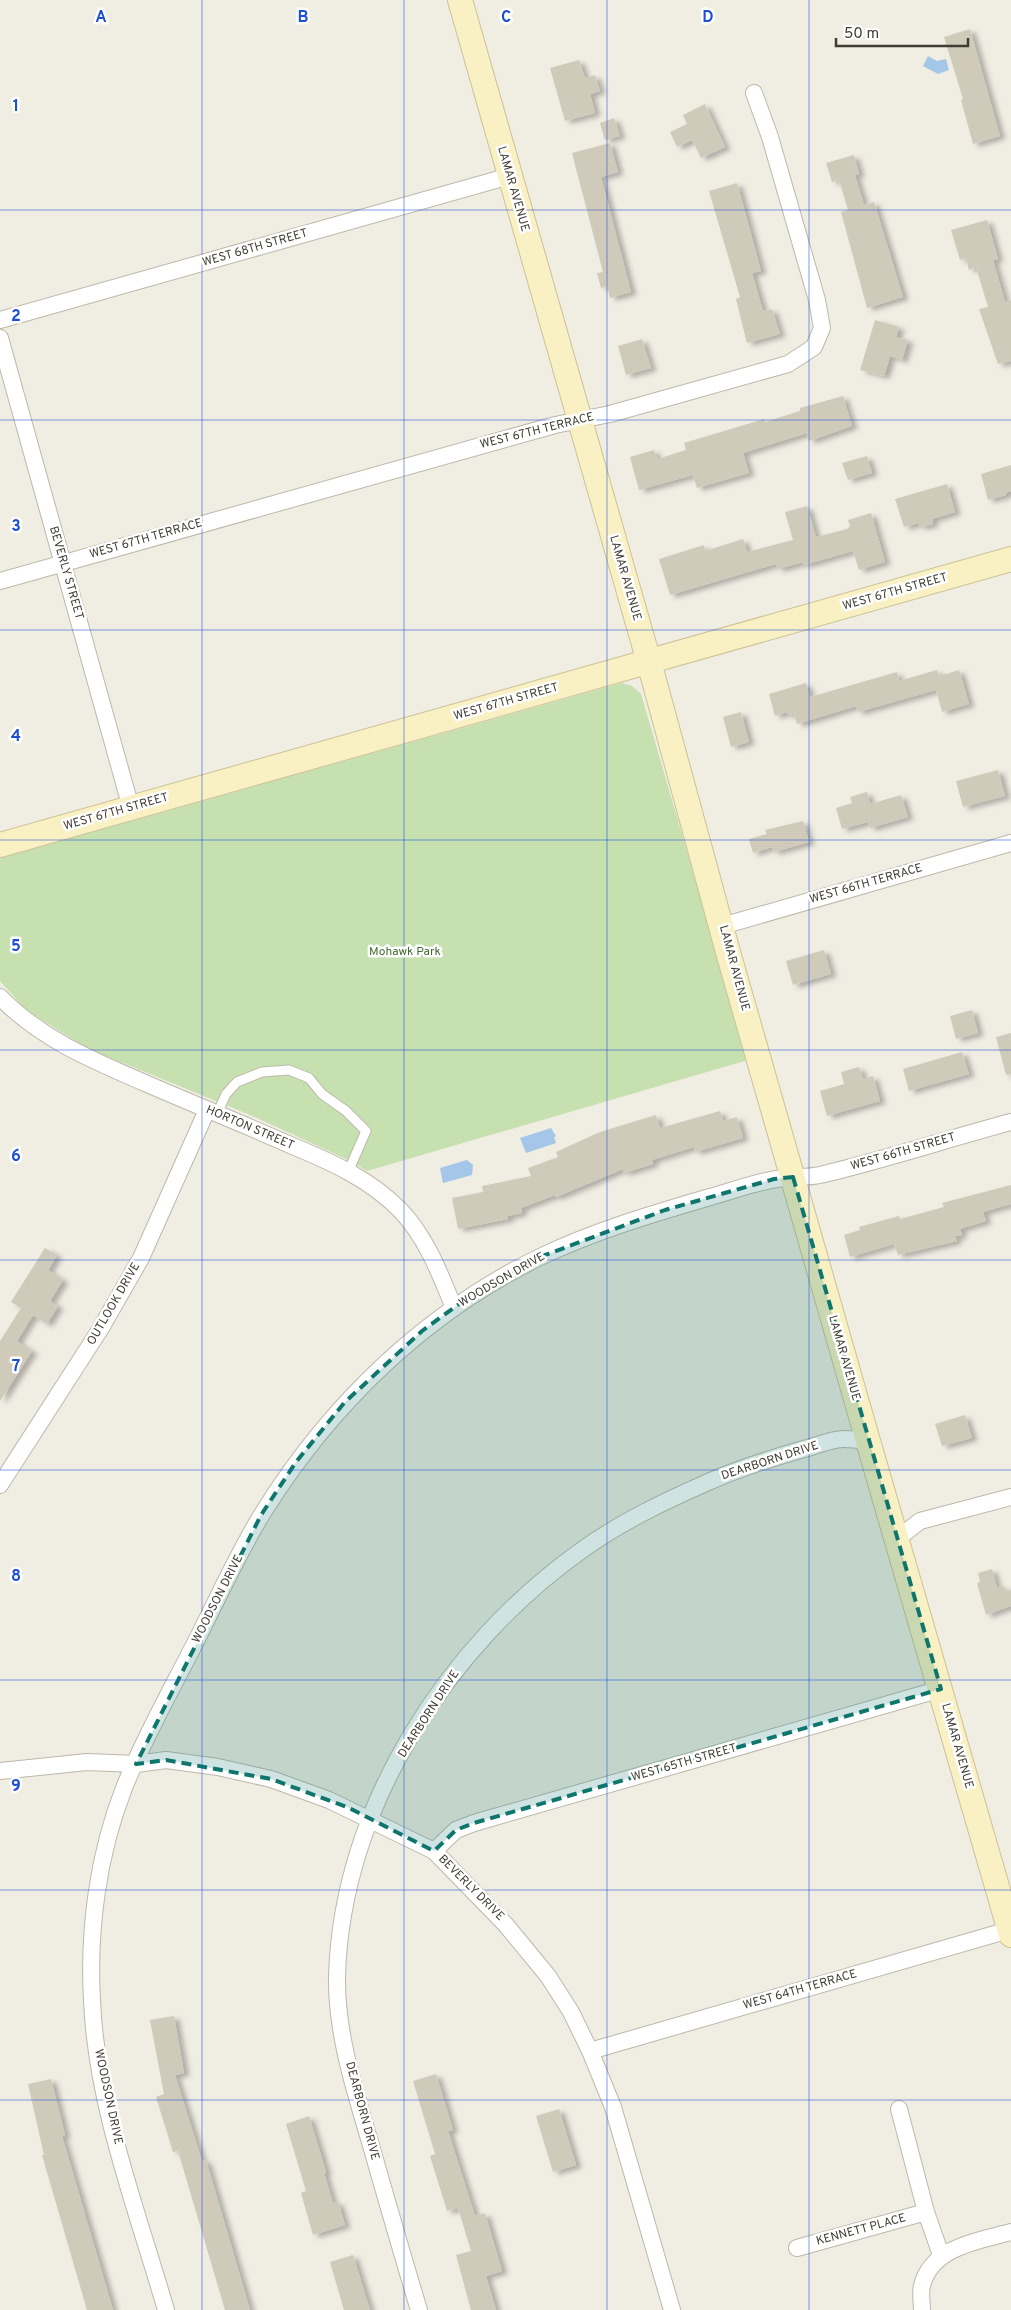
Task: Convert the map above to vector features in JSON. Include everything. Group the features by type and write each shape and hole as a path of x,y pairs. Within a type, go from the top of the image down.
{"street":[{"name":"LAMAR AVENUE","path":"460,0 649,662 868,1441 1010,1932"},
{"name":"WEST 67TH TERRACE","path":"0,581 555,424 610,414 788,364 814,347 822,328 817,300 770,137 754,93"},
{"name":"WEST 68TH STREET","path":"0,320 510,176"},
{"name":"BEVERLY STREET","path":"0,338 131,808"},
{"name":"WEST 67TH STREET","path":"0,845 1011,559"},
{"name":"WEST 66TH TERRACE","path":"722,926 1011,843"},
{"name":"HORTON STREET","path":"0,997 40,1032 81,1056 336,1164 378,1191 401,1211 429,1250 454,1308"},
{"name":"OUTLOOK DRIVE","path":"0,1486 101,1328 141,1258 212,1112"},
{"name":"WEST 66TH STREET","path":"793,1177 815,1176 1011,1122"},
{"name":"WOODSON DRIVE","path":"166,2310 114,2133 99,2068 92,2000 93,1923 103,1860 124,1787 157,1718 261,1515 296,1462 344,1403 381,1366 454,1308 501,1278 540,1256 597,1232 774,1179 793,1177"},
{"name":"DEARBORN DRIVE","path":"419,2310 352,2080 338,2000 337,1978 341,1919 354,1862 370,1819 408,1741 445,1685 470,1653 519,1602 581,1551 658,1504 729,1472 842,1439 868,1441"},
{"path":"897,1538 920,1521 1011,1497"},
{"name":"WEST 65TH STREET","path":"434,1851 456,1830 474,1823 941,1689"},
{"name":"BEVERLY DRIVE","path":"0,1771 87,1762 136,1764 166,1760 218,1767 271,1779 329,1800 434,1851 506,1924 548,1976 570,2012 590,2051 613,2107 672,2310"},
{"name":"WEST 64TH TERRACE","path":"590,2051 1010,1932"},
{"path":"899,2109 926,2212 941,2255"},
{"name":"KENNETT PLACE","path":"797,2248 926,2212"},
{"path":"922,2310 921,2287 930,2268 941,2255 974,2242 1011,2232"}],"lane":[{"path":"212,1112 237,1082 262,1072 289,1070 309,1078 322,1094 346,1111 366,1131 348,1172"}],"highlighted area":[{"path":"793,1177 941,1689 474,1823 456,1830 434,1851 347,1807 271,1779 166,1760 136,1764 261,1515 296,1462 344,1403 422,1331 470,1296 540,1257 665,1210 774,1179"}],"green space":[{"name":"Mohawk Park","path":"622,683 632,686 641,694 748,1060 367,1171 348,1160 257,1118 89,1049 26,1010 0,981 0,858"}],"water":[{"path":"928,56 937,61 946,59 949,70 938,74 923,66"},
{"path":"551,1128 556,1136 554,1137 556,1143 526,1153 520,1138"},
{"path":"467,1160 473,1165 472,1175 443,1183 440,1168"}],"building":[{"path":"970,29 1000,136 973,144 961,100 963,99 944,37"},
{"path":"579,60 585,78 595,75 600,91 590,94 595,113 565,121 550,68"},
{"path":"705,104 725,147 701,158 692,140 677,147 670,132 687,124 683,115"},
{"path":"614,118 620,136 605,140 600,123"},
{"path":"610,143 618,172 601,177 631,292 610,298 607,286 601,288 597,273 603,272 572,153"},
{"path":"854,155 859,174 855,175 864,205 874,202 903,297 867,308 841,212 848,210 839,180 832,182 826,163"},
{"path":"737,183 761,271 752,273 763,311 772,309 780,334 747,343 736,299 740,297 709,191"},
{"path":"987,220 998,259 993,260 1005,302 1011,300 1011,361 998,364 979,309 988,307 976,267 969,270 966,258 960,260 951,230"},
{"path":"875,320 899,327 896,337 908,340 902,360 890,356 884,376 860,370"},
{"path":"642,339 651,368 626,375 618,346"},
{"path":"843,396 852,426 809,441 807,433 743,453 749,473 697,488 693,475 639,490 630,457 654,450 657,459 686,450 684,443 764,419 765,422 800,411 800,408"},
{"path":"867,456 872,473 848,480 842,463"},
{"path":"1011,465 1011,491 1005,493 1006,495 988,500 981,474"},
{"path":"947,484 955,512 932,519 933,524 920,527 919,523 904,527 895,499"},
{"path":"807,506 816,537 847,529 850,526 848,520 871,513 885,562 859,570 853,551 804,565 803,562 778,569 776,564 670,595 659,559 704,545 705,551 743,539 747,552 793,540 785,512"},
{"path":"937,670 939,676 959,670 969,704 942,712 936,690 858,712 856,706 797,724 794,714 788,715 787,712 775,716 769,694 806,683 810,697 897,672 899,681"},
{"path":"741,712 749,742 731,747 723,717"},
{"path":"998,770 1005,796 963,807 956,781"},
{"path":"867,792 870,804 901,795 908,817 870,828 868,822 842,829 836,808 852,803 850,797"},
{"path":"803,821 809,842 774,852 772,847 753,853 749,839 767,834 765,830"},
{"path":"824,950 831,974 793,985 786,961"},
{"path":"972,1010 978,1033 956,1039 950,1016"},
{"path":"1011,1033 1011,1074 1006,1075 996,1037"},
{"path":"962,1052 969,1074 909,1091 903,1069"},
{"path":"859,1067 863,1079 873,1076 880,1101 827,1116 820,1091 844,1084 841,1072"},
{"path":"720,1111 723,1121 737,1117 743,1138 695,1152 694,1147 652,1160 653,1164 624,1173 623,1169 556,1197 555,1195 521,1208 522,1213 508,1216 508,1219 458,1229 452,1198 483,1192 482,1186 531,1176 528,1168 558,1157 556,1152 600,1132 656,1115 660,1128"},
{"path":"1011,1185 1011,1204 983,1212 986,1221 960,1229 962,1235 955,1236 957,1241 898,1255 894,1244 850,1257 844,1235 860,1230 859,1227 899,1216 900,1219 944,1207 942,1203"},
{"path":"45,1248 57,1255 48,1270 63,1280 50,1301 58,1306 47,1324 33,1315 17,1341 32,1351 0,1401 0,1341 21,1308 11,1302"},
{"path":"965,1415 972,1438 942,1446 935,1424"},
{"path":"992,1569 997,1588 1004,1586 1005,1592 1011,1590 1011,1606 986,1615 977,1583 980,1582 978,1573"},
{"path":"174,2016 184,2073 175,2075 202,2161 206,2160 250,2310 225,2310 178,2151 173,2152 156,2097 164,2094 150,2020"},
{"path":"436,2074 453,2130 448,2131 475,2216 485,2213 502,2271 486,2276 496,2310 471,2310 456,2255 471,2251 458,2208 447,2211 430,2156 435,2154 413,2081"},
{"path":"51,2079 65,2135 62,2136 113,2310 87,2310 42,2155 44,2155 28,2084"},
{"path":"559,2109 576,2165 553,2172 536,2116"},
{"path":"309,2116 333,2203 338,2202 345,2225 313,2235 301,2193 306,2191 286,2124"},
{"path":"353,2255 370,2310 344,2310 330,2262"}]}
